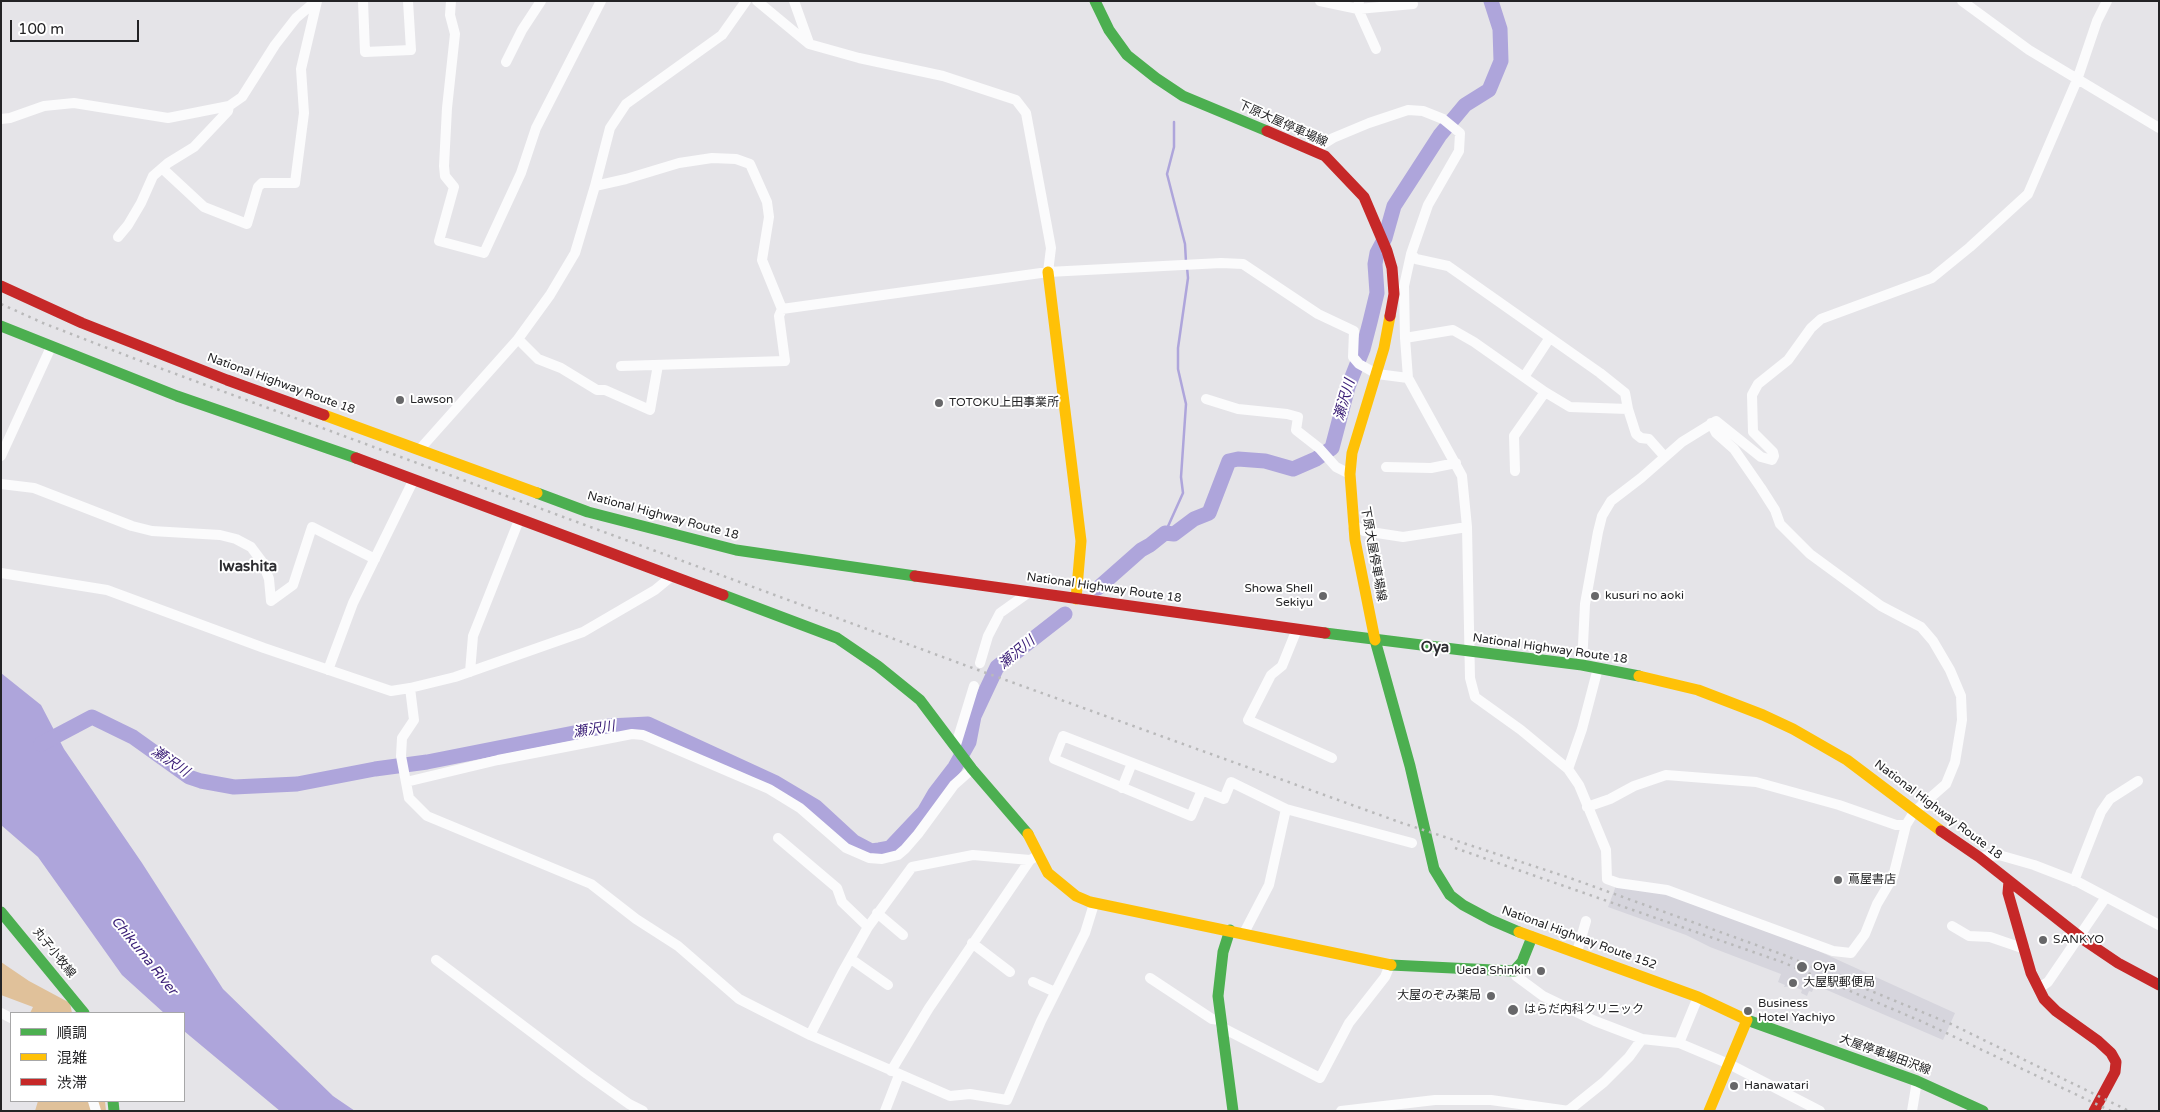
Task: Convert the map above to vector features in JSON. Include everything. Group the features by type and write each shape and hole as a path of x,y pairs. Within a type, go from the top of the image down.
{"main road":[{"name":"下原大屋停車場線","path":"1096,1 1109,30 1127,55 1163,83 1183,96 1325,156 1364,197 1374,216 1388,251 1392,268 1394,294 1384,348 1360,423 1352,453 1350,474 1353,525 1375,640"},
{"path":"1048,272 1081,541 1076,599"},
{"name":"National Highway Route 18","path":"1,286 49,309 227,380 588,512 696,541 746,551 1076,599 1375,640 1582,665 1662,680 1698,690 1763,715 1793,729 1847,760 1914,812 1979,857 2078,935 2118,962 2159,985"},
{"path":"1,326 177,396 328,447 413,481 582,541 837,638 878,666 920,700 970,766 1026,829 1035,858 1060,885 1076,896 1094,904 1230,930 1390,965 1514,970 1522,962 1532,937"},
{"name":"National Highway Route 152","path":"1375,640 1421,809 1429,854 1434,869 1442,883 1457,900 1491,920 1532,937 1698,997 1747,1020"},
{"path":"2009,881 2008,893 2031,973 2044,999 2056,1011 2098,1041 2111,1053 2116,1062 2115,1072 2094,1111"},
{"name":"丸子小牧線","path":"1,912 83,1012"},
{"path":"1230,930 1223,952 1219,975 1221,1023 1233,1111"},
{"path":"1710,1111 1747,1020"},
{"name":"大屋停車場田沢線","path":"1747,1020 1917,1081 1966,1107 1983,1111"}],"street":[{"path":"1,119 10,118 44,106 74,103 168,118 229,106 242,97 256,72 296,18 316,1"},
{"path":"163,169 204,207 247,224 258,188 262,183 295,183 304,113 301,70 316,1"},
{"path":"363,1 365,52 411,50 408,1"},
{"path":"451,1 450,14 455,34 447,108 444,166 445,176 454,187 439,241 484,253 520,173 536,128 601,1"},
{"path":"506,62 522,30 541,1"},
{"path":"420,449 518,339 550,296 575,253 610,128 626,104 722,35 746,1"},
{"path":"757,1 809,44 867,60 943,76 1016,100 1026,113 1051,248 1048,272"},
{"path":"794,1 809,44"},
{"path":"1320,1 1358,5 1413,4"},
{"path":"1962,1 2021,45 2159,128"},
{"path":"1582,665 1585,604 1602,516 1611,501 1682,442 1716,421 1761,457 1772,460 1773,452 1753,432 1752,395 1758,384 1788,360 1811,328 1821,319 1932,278 1970,247 2028,194 2077,80 2096,21 2107,1"},
{"path":"1358,5 1376,49"},
{"path":"118,237 128,225 152,176 163,169 168,163 194,147 228,111 229,106"},
{"path":"1314,150 1333,138 1408,110 1423,111 1443,118 1460,133 1458,151 1428,205 1411,254 1404,286 1405,338 1408,378 1462,476 1467,527 1470,678 1475,697 1568,768 1578,785 1606,850 1608,879 1667,890 1833,951 1851,953 1865,934 1876,904 1893,877 1906,825 1914,812 1946,784 1955,762 1962,720 1961,696 1950,670 1933,641 1921,627 1881,606 1841,578 1810,554 1780,524 1775,510 1762,488 1734,449 1716,432 1711,423"},
{"path":"595,186 679,163 712,158 736,159 750,164 767,202 769,217 762,260 782,309 779,316 785,361 621,366"},
{"path":"1411,254 1416,259 1448,266 1625,393 1636,434 1641,438 1648,439 1665,457"},
{"path":"782,309 1048,272 1221,263 1244,264 1318,314 1354,331 1353,357 1359,364 1377,374 1408,378"},
{"path":"1405,338 1454,330 1570,407 1628,409"},
{"path":"1524,377 1549,338"},
{"path":"518,339 538,358 561,368 597,390 605,390 650,410 658,365"},
{"path":"1,456 52,347"},
{"path":"1515,471 1514,436 1545,392"},
{"path":"1206,399 1238,409 1287,414 1298,417 1296,430 1319,448 1336,467 1350,474"},
{"path":"1386,467 1431,468 1456,463"},
{"path":"328,670 353,603 413,481"},
{"path":"1,484 34,488 132,526 152,531 220,535 236,539 251,547 263,562 269,579 271,601 293,585 312,527 375,559"},
{"path":"470,672 473,636 519,520"},
{"path":"1353,525 1364,531 1403,536 1467,527"},
{"path":"1,573 107,590 390,691 410,688 470,672 583,632 655,590 672,576"},
{"path":"980,663 988,636 1000,613 1029,592"},
{"path":"1298,629 1282,666 1271,675 1248,720 1332,758"},
{"path":"1568,768 1582,729 1598,668"},
{"path":"957,750 974,686"},
{"path":"410,688 414,720 402,738 401,756 409,798 428,816 591,884 636,919 678,946 739,999 810,1035 950,1096 970,1094 1007,1100 1041,1021 1085,933 1094,904"},
{"path":"405,778 632,734 643,735 769,789 800,808 846,848 869,858 882,859 898,855 905,849 970,766"},
{"path":"1202,790 1191,816 1054,759 1063,736 1202,790 1224,800 1230,782 1286,810 1412,843"},
{"path":"1122,788 1132,763"},
{"path":"1587,807 1610,799 1634,786 1666,775 1756,782 1896,825 1906,825"},
{"path":"2074,880 2101,812 2110,799 2138,781"},
{"path":"1244,933 1269,885 1286,810"},
{"path":"778,838 837,888 842,902 868,927"},
{"path":"810,1035 868,927 912,866 973,855 1035,858"},
{"path":"1979,857 1999,855 2034,865 2074,880 2159,926"},
{"path":"885,1111 896,1065 911,1036 972,943 1035,858"},
{"path":"2039,988 2048,982 2078,935 2106,897"},
{"path":"877,914 903,935"},
{"path":"1577,952 1586,921"},
{"path":"1952,926 1969,936 1990,937 2024,949"},
{"path":"972,943 1010,972"},
{"path":"851,959 888,985"},
{"path":"436,960 558,1053 629,1104 643,1111"},
{"path":"1150,978 1212,1019 1320,1078 1349,1024 1385,977 1390,965"},
{"path":"1514,970 1516,976 1543,996 1596,1021 1642,1039 1679,1043 1729,1064 1820,1111"},
{"path":"1033,982 1055,992"},
{"path":"1679,1043 1698,997"},
{"path":"1341,1111 1435,1100 1491,1100 1568,1111 1629,1057 1642,1039"},
{"path":"1912,1111 1917,1081"}],"shaded area":[{"path":"1617,883 1666,891 1803,944 1955,1013 1943,1040 1806,981 1805,983 1814,987 1807,996 1801,993 1802,990 1792,986 1784,987 1785,985 1778,982 1781,974 1710,947 1686,935 1608,907"},
{"path":"1,962 29,981 70,1003 72,1012 30,1012 33,1007 1,995"},
{"path":"38,1102 105,1102 106,1111 35,1111"}],"water":[{"name":"Chikuma River","path":"1,673 41,705 64,749 142,863 223,989 333,1096 355,1111 280,1111 185,1032 185,1012 163,1012 122,975 38,857 1,825"}],"waterway":[{"name":"瀬沢川","path":"1098,588 1141,550 1165,533 1174,534 1194,519 1209,513 1229,461 1238,459 1265,461 1293,469 1316,459 1332,448 1348,387 1363,349 1370,322 1377,293 1375,264 1377,253 1385,238 1394,206 1440,135 1465,105 1489,90 1501,61 1500,29 1491,1"},
{"path":"1174,122 1174,147 1167,174 1185,244 1186,262"},
{"path":"1165,533 1183,493 1181,477 1186,404 1178,369 1178,348 1188,278 1187,267"},
{"name":"瀬沢川","path":"41,744 92,717 133,737 189,777 234,787 297,784 375,769 427,762 609,726 648,724 774,782 816,807 854,842 871,851 879,850 890,848 924,812 935,793 955,767 969,742 974,716 997,667 1065,614"}],"railway":[{"path":"1,304 43,323 138,360 978,670 1402,823 1570,878 1784,955 1951,1024 2129,1111"},
{"path":"1455,848 1782,962 1923,1022 2111,1111"}],"traffic: fast":[{"path":"1095,1 1109,30 1127,55 1156,78 1183,96 1267,131"},
{"path":"1,326 177,396 356,458"},
{"path":"537,493 588,512 736,550 915,576"},
{"path":"723,595 837,638 878,666 920,700 972,769 1028,834"},
{"path":"1325,633 1582,665 1639,676"},
{"path":"1375,640 1410,766 1434,869 1450,895 1463,905 1519,932"},
{"path":"1,912 83,1012"},
{"path":"1230,930 1223,952 1218,996 1233,1111"},
{"path":"1391,965 1514,971 1522,962 1532,937"},
{"path":"1747,1020 1917,1081 1983,1111"},
{"path":"113,1102 114,1111"}],"traffic: slow":[{"path":"1048,272 1081,541 1076,599"},
{"path":"1375,640 1355,540 1350,474 1352,453 1384,348 1390,316"},
{"path":"324,415 537,493"},
{"path":"1639,676 1698,690 1763,715 1793,729 1847,760 1941,831"},
{"path":"1028,834 1048,873 1076,896 1090,902 1391,965"},
{"path":"1519,932 1698,997 1747,1020 1709,1111"}],"traffic: jam":[{"path":"1267,131 1325,156 1364,197 1387,251 1392,268 1394,294 1390,316"},
{"path":"1,286 82,323 227,380 324,415"},
{"path":"356,458 723,595"},
{"path":"915,576 1325,633"},
{"path":"1941,831 1979,857 2084,940 2118,963 2159,985"},
{"path":"2009,881 2008,893 2031,973 2044,999 2056,1011 2098,1041 2111,1053 2116,1062 2115,1072 2094,1111"}],"place":[{"name":"Lawson","path":"400,400"},
{"name":"TOTOKU上田事業所","path":"939,403"},
{"name":"Showa Shell Sekiyu","path":"1323,596"},
{"name":"kusuri no aoki","path":"1595,596"},
{"name":"蔦屋書店","path":"1838,880"},
{"name":"SANKYO","path":"2043,940"},
{"name":"Oya","path":"1802,967"},
{"name":"Ueda Shinkin","path":"1541,971"},
{"name":"大屋駅郵便局","path":"1793,983"},
{"name":"大屋のぞみ薬局","path":"1491,996"},
{"name":"はらだ内科クリニック","path":"1513,1010"},
{"name":"Business Hotel Yachiyo","path":"1748,1011"},
{"name":"Hanawatari","path":"1734,1086"}],"district":[{"name":"Iwashita","path":"248,567"},
{"name":"Oya","path":"1435,648"}]}
